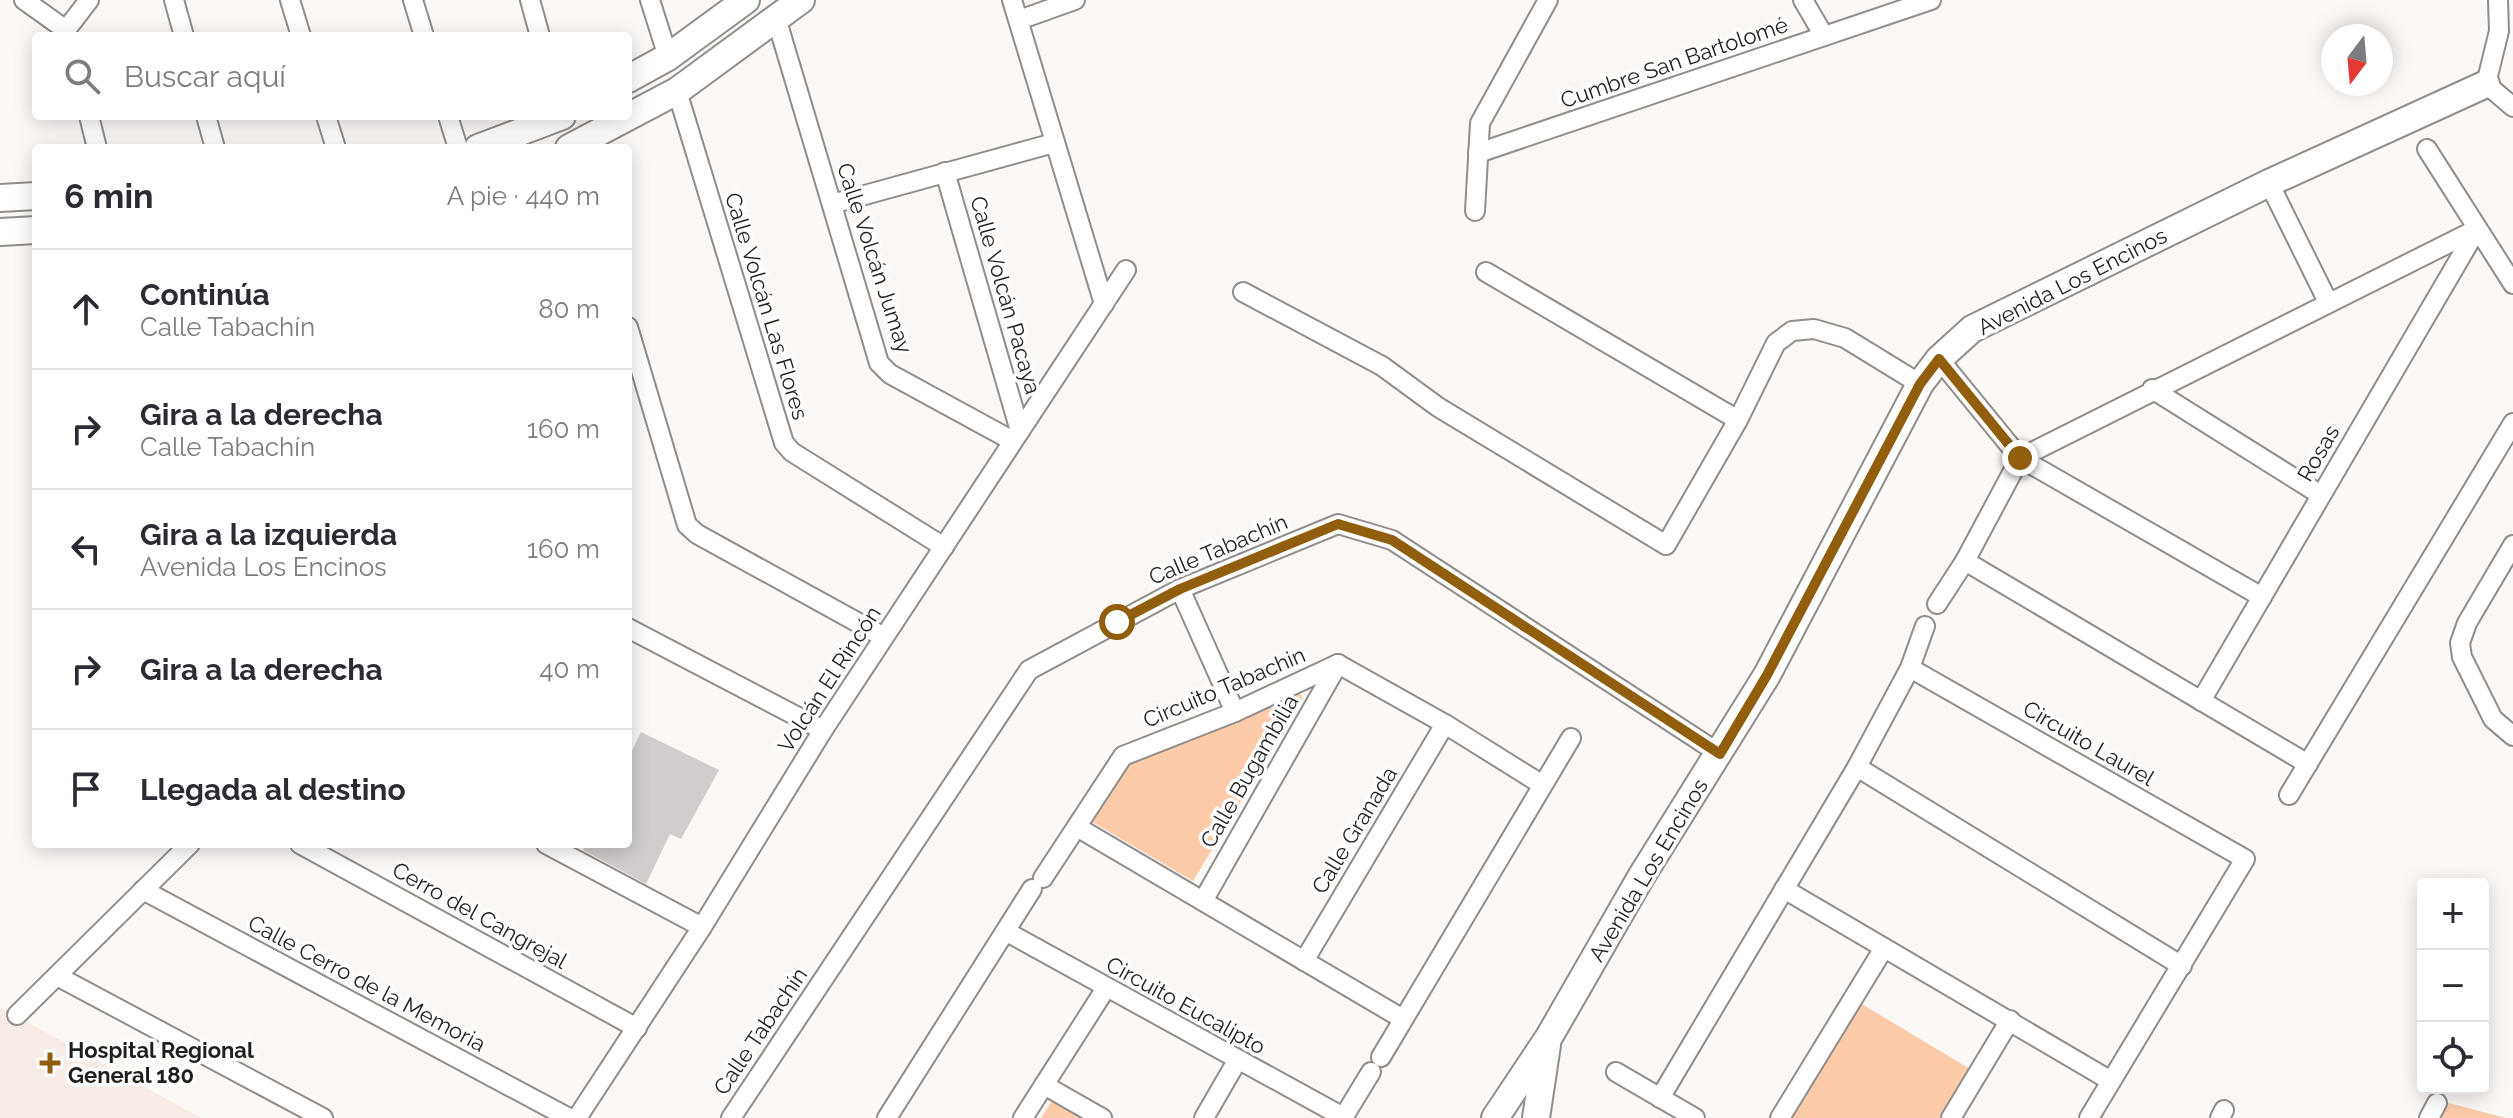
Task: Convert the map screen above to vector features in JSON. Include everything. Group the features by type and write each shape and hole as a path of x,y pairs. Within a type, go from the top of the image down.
{"street":[{"path":"24,0 66,32"},
{"path":"68,32 89,0"},
{"path":"174,0 183,32"},
{"path":"290,0 300,32"},
{"path":"413,0 423,32"},
{"path":"530,0 539,32"},
{"path":"650,0 668,57"},
{"path":"632,77 668,57 746,0"},
{"path":"632,115 677,91 777,21 801,0"},
{"path":"1012,0 1104,304"},
{"path":"1019,20 1075,0"},
{"path":"1475,211 1480,123 1548,0"},
{"path":"1803,0 1824,36"},
{"name":"Cumbre San Bartolomé","path":"1478,153 1931,0"},
{"path":"2498,0 2499,31 2486,84 2513,107"},
{"name":"Calle Volcán Jumay","path":"777,21 879,363 890,374 1017,436"},
{"name":"Avenida Los Encinos","path":"1495,1118 1549,1037 1641,877 1767,675 1920,384 1939,359 1972,329 2269,183 2486,84"},
{"name":"Calle Volcán Las Flores","path":"677,91 784,443 792,452 944,547"},
{"path":"90,120 96,144"},
{"path":"207,120 214,144"},
{"path":"327,120 335,144"},
{"path":"449,120 457,144"},
{"path":"489,144 552,120"},
{"path":"564,120 572,144"},
{"path":"579,144 623,120"},
{"path":"832,204 1054,143"},
{"path":"2427,149 2513,284"},
{"name":"Calle Volcán Pacaya","path":"945,172 1017,436"},
{"path":"2269,183 2328,302"},
{"path":"0,198 32,196"},
{"path":"1937,604 1965,561 2020,458 2152,389 2477,229"},
{"name":"Rosas","path":"2201,701 2477,229"},
{"path":"0,232 32,230"},
{"name":"Volcán El Rincón","path":"577,1118 702,927 823,730 1126,270"},
{"path":"1486,272 1738,420"},
{"path":"1243,292 1382,366 1438,407 1666,545 1738,420 1776,343 1792,331 1814,329 1845,338 1920,384"},
{"path":"632,340 687,525 697,534 884,637"},
{"path":"1939,359 2020,458 2262,597"},
{"path":"2152,389 2321,495"},
{"path":"2289,795 2513,423"},
{"name":"Calle Tabachín","path":"731,1118 1029,670 1180,589 1338,524 1392,540 1720,754"},
{"path":"2513,545 2467,623 2460,643 2462,657 2493,719 2513,736"},
{"path":"1965,561 2308,764"},
{"path":"1180,589 1235,712"},
{"path":"1660,1098 1857,767 1910,668 1925,626"},
{"path":"632,630 823,730"},
{"name":"Circuito Tabachin","path":"1007,932 1123,756 1235,712 1338,664 1445,724 1541,784"},
{"name":"Calle Bugambilia","path":"1203,901 1338,664"},
{"name":"Circuito Laurel","path":"1910,668 2245,859 2182,966"},
{"name":"Calle Granada","path":"1304,961 1445,724"},
{"path":"1077,827 1403,1019 1571,738"},
{"path":"1857,767 2182,966 2089,1118"},
{"path":"17,1015 186,848"},
{"name":"Cerro del Cangrejal","path":"307,848 637,1028"},
{"path":"554,848 702,927"},
{"path":"1784,889 2111,1081"},
{"name":"Calle Cerro de la Memoria","path":"143,890 569,1118"},
{"path":"887,1118 1007,932"},
{"name":"Circuito Eucalipto","path":"1007,932 1343,1118 1403,1019"},
{"path":"1780,1118 1884,948"},
{"path":"57,976 323,1118"},
{"path":"1023,1118 1106,988"},
{"path":"1951,1118 2010,1020"},
{"name":"Avenida Los Encinos","path":"1536,1118 1549,1037"},
{"path":"1204,1118 1237,1061"},
{"path":"1616,1072 1695,1118"},
{"path":"1044,1085 1102,1118"}],"shaded area":[{"path":"1296,688 1303,699 1193,881 1089,820 1130,758"},
{"path":"1860,1003 1970,1069 1941,1118 1789,1118"},
{"name":"Hospital Regional General 180","path":"0,1007 201,1118 0,1118"},
{"path":"1055,1096 1091,1118 1041,1118"},
{"path":"2445,1102 2506,1118 2437,1118"}],"building":[{"path":"641,732 719,770 681,839 670,834 646,884 583,850 632,848 632,751"}],"place":[{"name":"Hospital Regional General 180","path":"50,1063"}],"route":[{"path":"1117,622 1180,589 1338,524 1392,540 1720,754 1767,675 1920,384 1939,359 2020,458"}]}
